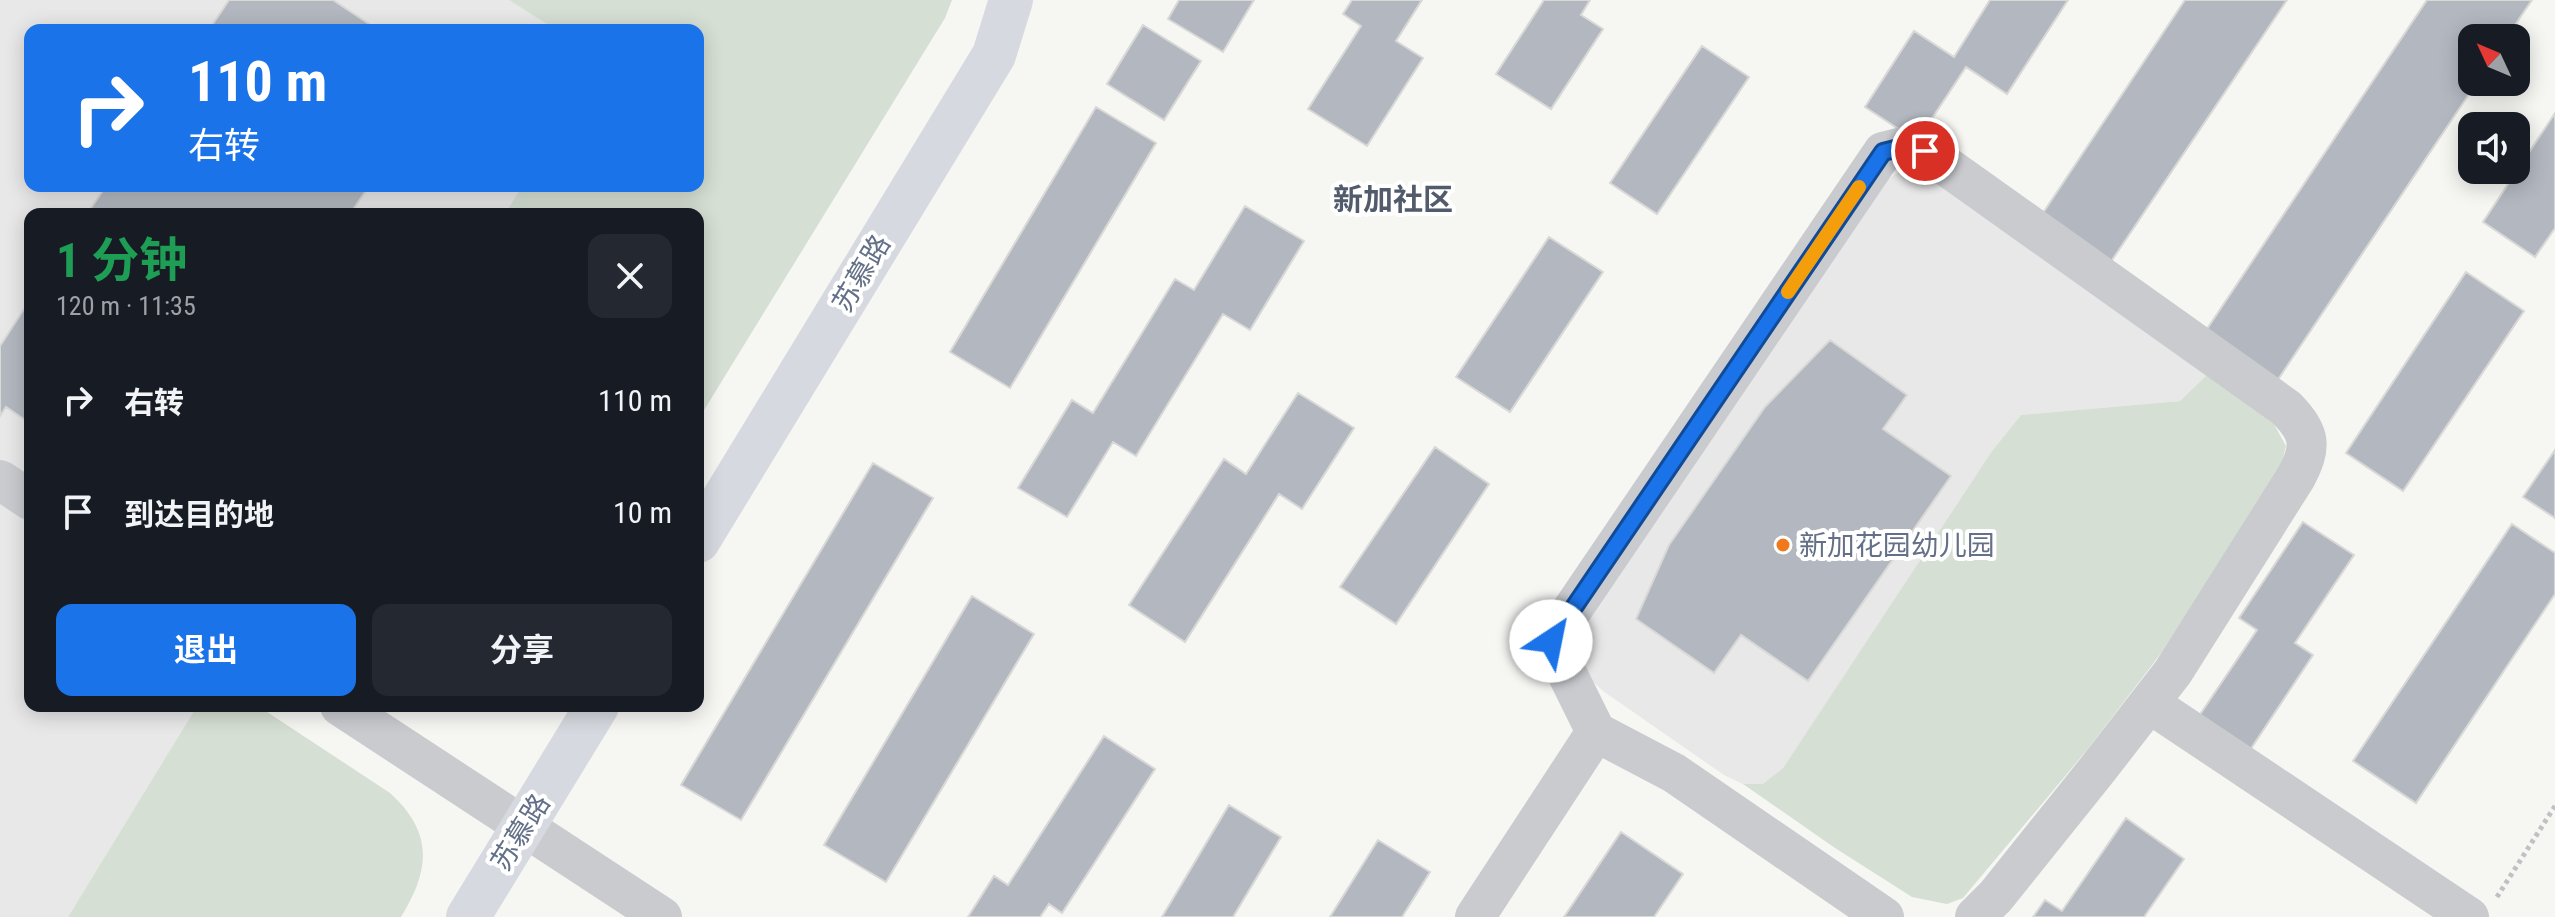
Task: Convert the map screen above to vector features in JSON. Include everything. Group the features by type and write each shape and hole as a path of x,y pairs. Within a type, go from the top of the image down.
{"main road":[{"name":"苏慕路","path":"704,531 994,55 1011,0"},
{"name":"苏慕路","path":"468,917 593,712"}],"street":[{"path":"1884,917 1674,773 1596,732 1551,641 1883,152 1903,147 1925,151 2286,408 2298,420 2307,437 2307,457 2289,489 2173,672 1996,896 1975,917"},
{"path":"0,480 24,496"},
{"path":"2149,703 2481,911"},
{"path":"349,712 662,917"},
{"path":"1475,917 1596,732"}],"path":[{"path":"2481,911 2555,806"}],"shaded area":[{"path":"0,0 509,0 547,24 24,24 24,192 518,192 509,208 24,208 24,712 193,712 68,917 0,917"},
{"path":"509,0 952,0 945,18 704,410 704,208 509,208 518,192 704,192 704,24 547,24"},
{"name":"新加花园幼儿园","path":"1905,169 1930,172 2209,373 2180,401 2021,415 1992,451 1783,768 1763,785 1743,784 1724,775 1603,691 1581,670 1572,638 1887,179"},
{"path":"2209,373 2274,424 2286,446 2281,466 2162,652 2087,750 1963,898 1947,904 1912,897 1743,784 1763,784 1783,768 1992,451 2021,415 2180,401"},
{"path":"193,712 267,712 390,793 404,808 420,837 422,868 411,900 401,917 68,917"}],"building":[{"path":"229,0 333,0 369,24 213,24"},
{"path":"1179,0 1254,0 1223,52 1168,19"},
{"path":"1352,0 1422,0 1396,41 1423,58 1367,146 1308,109 1361,26 1343,14"},
{"path":"1544,0 1590,0 1581,15 1603,29 1551,109 1496,74"},
{"path":"1990,0 2068,0 2007,94 1966,67 1917,141 1865,107 1914,31 1954,57"},
{"path":"2185,0 2287,0 2104,272 2035,225"},
{"path":"2427,0 2532,0 2516,24 2458,24 2458,96 2468,96 2273,387 2201,338"},
{"path":"1143,25 1201,61 1164,120 1107,84"},
{"path":"1702,46 1749,77 1657,214 1610,183"},
{"path":"1096,107 1156,143 1010,388 950,352"},
{"path":"2555,113 2555,228 2535,257 2483,222 2508,184 2530,184 2530,151"},
{"path":"102,192 365,192 354,208 91,208"},
{"path":"1245,206 1304,241 1250,330 1223,314 1136,456 1113,442 1067,517 1018,488 1072,400 1093,413 1175,279 1194,290"},
{"path":"1549,237 1603,272 1510,412 1456,377"},
{"path":"2466,272 2524,311 2403,491 2346,453"},
{"path":"24,309 24,419 6,407 0,416 0,346"},
{"path":"1830,340 1907,395 1883,429 1951,476 1808,681 1741,635 1714,673 1636,619 1669,545 1765,407"},
{"path":"1298,393 1354,428 1302,509 1279,494 1185,642 1129,605 1224,459 1246,474"},
{"path":"1435,447 1489,484 1396,624 1340,587"},
{"path":"2555,450 2555,518 2523,497"},
{"path":"873,463 933,498 741,820 681,785"},
{"path":"2303,522 2354,555 2295,643 2313,655 2248,753 2197,719 2257,630 2239,618"},
{"path":"2512,524 2555,553 2555,594 2416,803 2353,761"},
{"path":"972,596 1034,634 886,882 824,845"},
{"path":"1104,736 1155,769 1062,913 1049,904 1040,917 968,917 994,876 1008,885"},
{"path":"1229,805 1281,837 1233,917 1162,917"},
{"path":"2126,818 2184,859 2144,917 2033,917 2045,900 2062,911"},
{"path":"1621,832 1683,874 1654,917 1564,917"},
{"path":"1378,840 1430,872 1402,917 1330,917"}],"slow traffic":[{"path":"1788,292 1859,187"}],"place":[{"name":"新加花园幼儿园","path":"1783,545"}],"district":[{"name":"新加社区","path":"1393,200"}],"route":[{"path":"1551,641 1883,152 1903,147 1925,151"}]}
